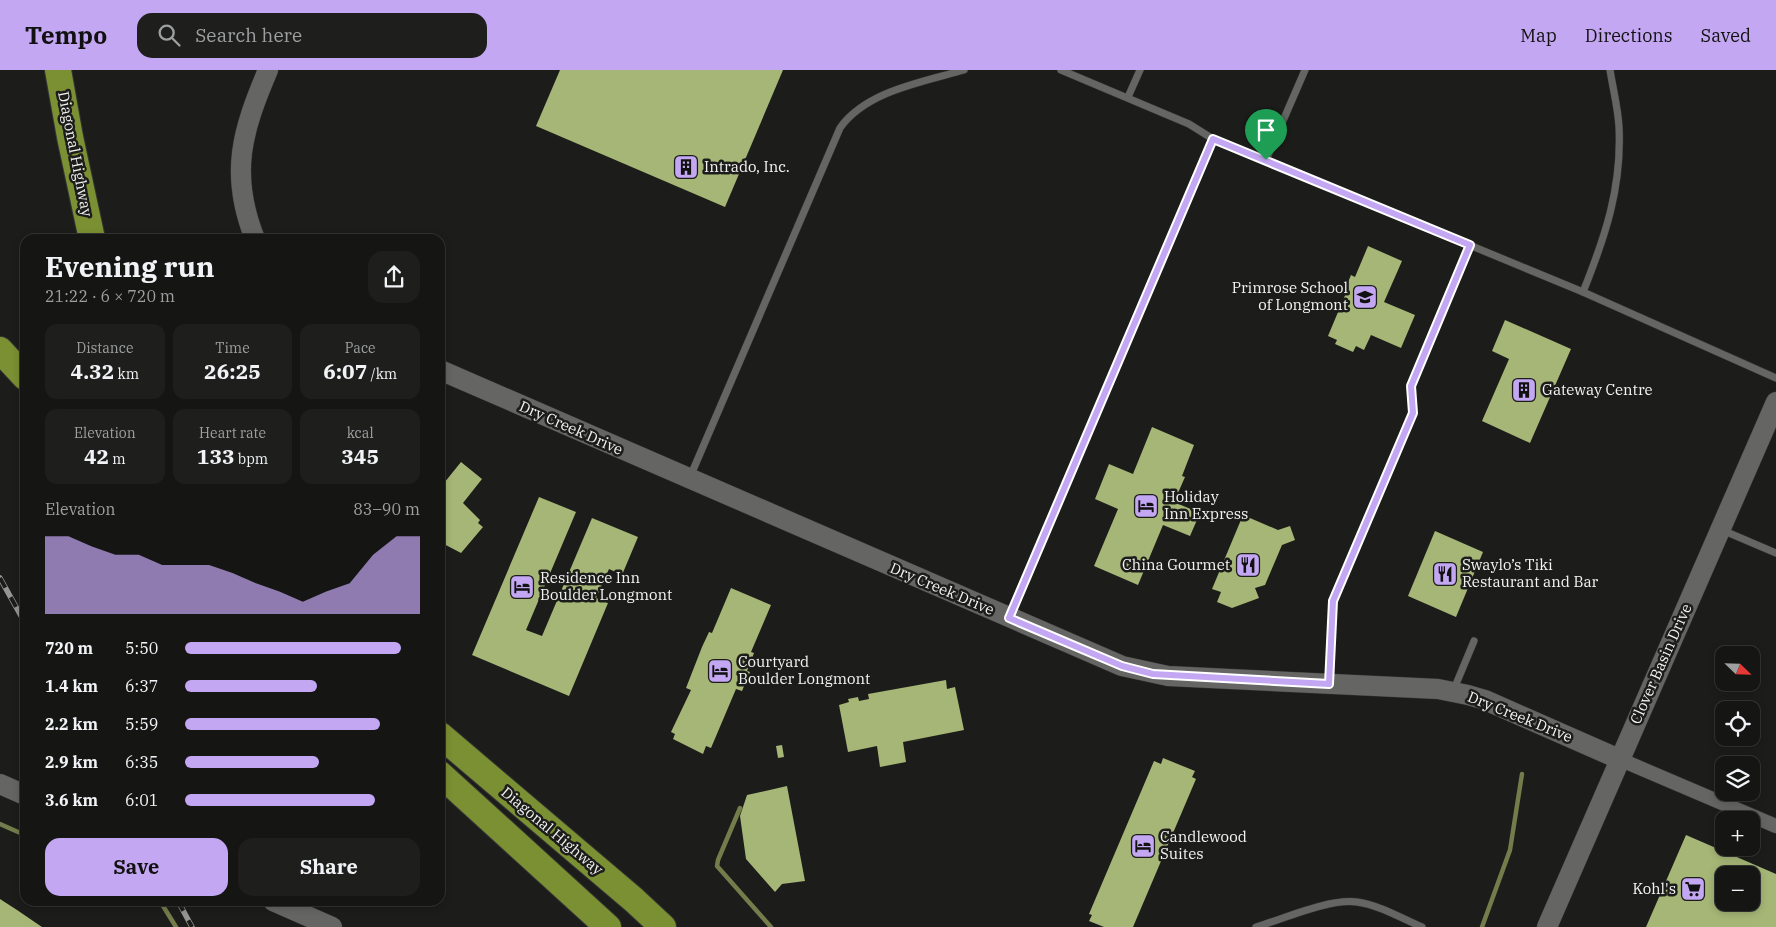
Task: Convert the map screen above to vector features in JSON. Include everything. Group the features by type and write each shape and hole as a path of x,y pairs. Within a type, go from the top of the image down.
{"highway":[{"name":"Diagonal Highway","path":"58,70 91,234"},
{"path":"0,350 20,372"},
{"name":"Diagonal Highway","path":"445,739 634,900 663,927"},
{"name":"Diagonal Highway","path":"445,779 608,927"}],"street":[{"path":"254,234 242,193 240,173 241,151 247,121 268,70"},
{"name":"Dry Creek Drive","path":"445,372 689,480 1122,666 1153,674 1454,691 1504,708 1776,826"},
{"name":"Clover Basin Drive","path":"1547,927 1776,402"},
{"path":"0,784 20,792"},
{"path":"284,906 332,927"}],"lane":[{"path":"689,480 840,128 853,114 881,97 903,88 964,70"},
{"path":"1061,70 1189,124 1213,139 1583,292 1776,378"},
{"path":"1128,97 1140,70"},
{"path":"1266,160 1305,70"},
{"path":"1583,292 1605,236 1616,184 1619,155 1618,125 1610,70"},
{"path":"1009,618 1213,139"},
{"path":"1329,684 1333,601 1413,413 1411,386 1470,245"},
{"path":"1721,530 1776,553"},
{"path":"1454,691 1474,641"},
{"path":"1256,927 1332,904 1350,902 1368,905 1422,927"}],"building":[{"name":"Intrado, Inc.","path":"560,70 783,70 725,207 536,126"},
{"name":"Primrose School of Longmont","path":"1368,246 1402,261 1384,302 1415,315 1401,348 1371,335 1364,350 1356,346 1353,352 1335,344 1337,340 1328,336 1346,293 1344,292 1351,275 1355,277"},
{"name":"Gateway Centre","path":"1505,320 1571,349 1530,443 1482,421 1509,359 1492,351"},
{"name":"Holiday Inn Express","path":"1152,427 1194,445 1182,476 1185,477 1174,502 1200,513 1190,536 1163,525 1138,585 1094,566 1118,509 1095,499 1109,464 1133,474"},
{"path":"461,462 482,479 463,503 480,520 478,523 483,527 461,553 445,545 445,482"},
{"name":"Residence Inn Boulder Longmont","path":"539,497 576,512 526,630 542,636 592,518 638,537 622,575 609,569 596,598 608,603 569,696 472,655"},
{"name":"China Gourmet","path":"1243,515 1278,530 1290,526 1295,540 1282,545 1265,585 1255,588 1259,598 1232,608 1217,602 1221,592 1212,589"},
{"name":"Swaylo’s Tiki Restaurant and Bar","path":"1435,531 1483,552 1456,617 1408,596"},
{"name":"Courtyard Boulder Longmont","path":"731,588 771,605 751,652 754,653 747,671 750,672 742,691 736,689 711,748 706,746 703,754 673,739 675,734 671,732 691,690 686,688 702,647 709,632 712,633"},
{"path":"946,680 947,689 955,687 964,730 903,742 906,762 880,767 877,746 848,752 839,705 849,702 848,699 858,697 859,701 869,699 868,694"},
{"path":"782,745 784,757 778,758 776,746"},
{"name":"Candlewood Suites","path":"1163,758 1195,771 1192,777 1196,779 1133,927 1104,927 1089,921 1092,915 1089,914 1154,761 1161,764"},
{"path":"787,786 805,881 782,884 775,892 746,859 740,816 747,795"},
{"name":"Kohl's","path":"1686,835 1715,848 1715,856 1734,856 1758,866 1715,866 1715,911 1760,911 1760,867 1776,874 1776,927 1646,927"},
{"path":"0,899 17,910 42,927 0,927"}],"waterway":[{"path":"1482,927 1510,850 1522,774"},
{"path":"740,808 717,866 771,927"},
{"path":"0,824 20,833"},
{"path":"163,906 176,927"}],"railway":[{"path":"0,578 20,614"},
{"path":"181,906 192,927"}],"place":[{"name":"Intrado, Inc.","path":"686,167"},
{"name":"Primrose School of Longmont","path":"1365,297"},
{"name":"Gateway Centre","path":"1524,390"},
{"name":"Holiday Inn Express","path":"1146,506"},
{"name":"China Gourmet","path":"1248,565"},
{"name":"Swaylo’s Tiki Restaurant and Bar","path":"1445,574"},
{"name":"Residence Inn Boulder Longmont","path":"522,587"},
{"name":"Courtyard Boulder Longmont","path":"720,671"},
{"name":"Candlewood Suites","path":"1143,846"},
{"name":"Kohl's","path":"1693,889"}],"route":[{"path":"1213,139 1266,160 1470,245 1411,386 1413,413 1333,601 1329,684 1168,676 1138,671 1009,618 1213,139"}]}
